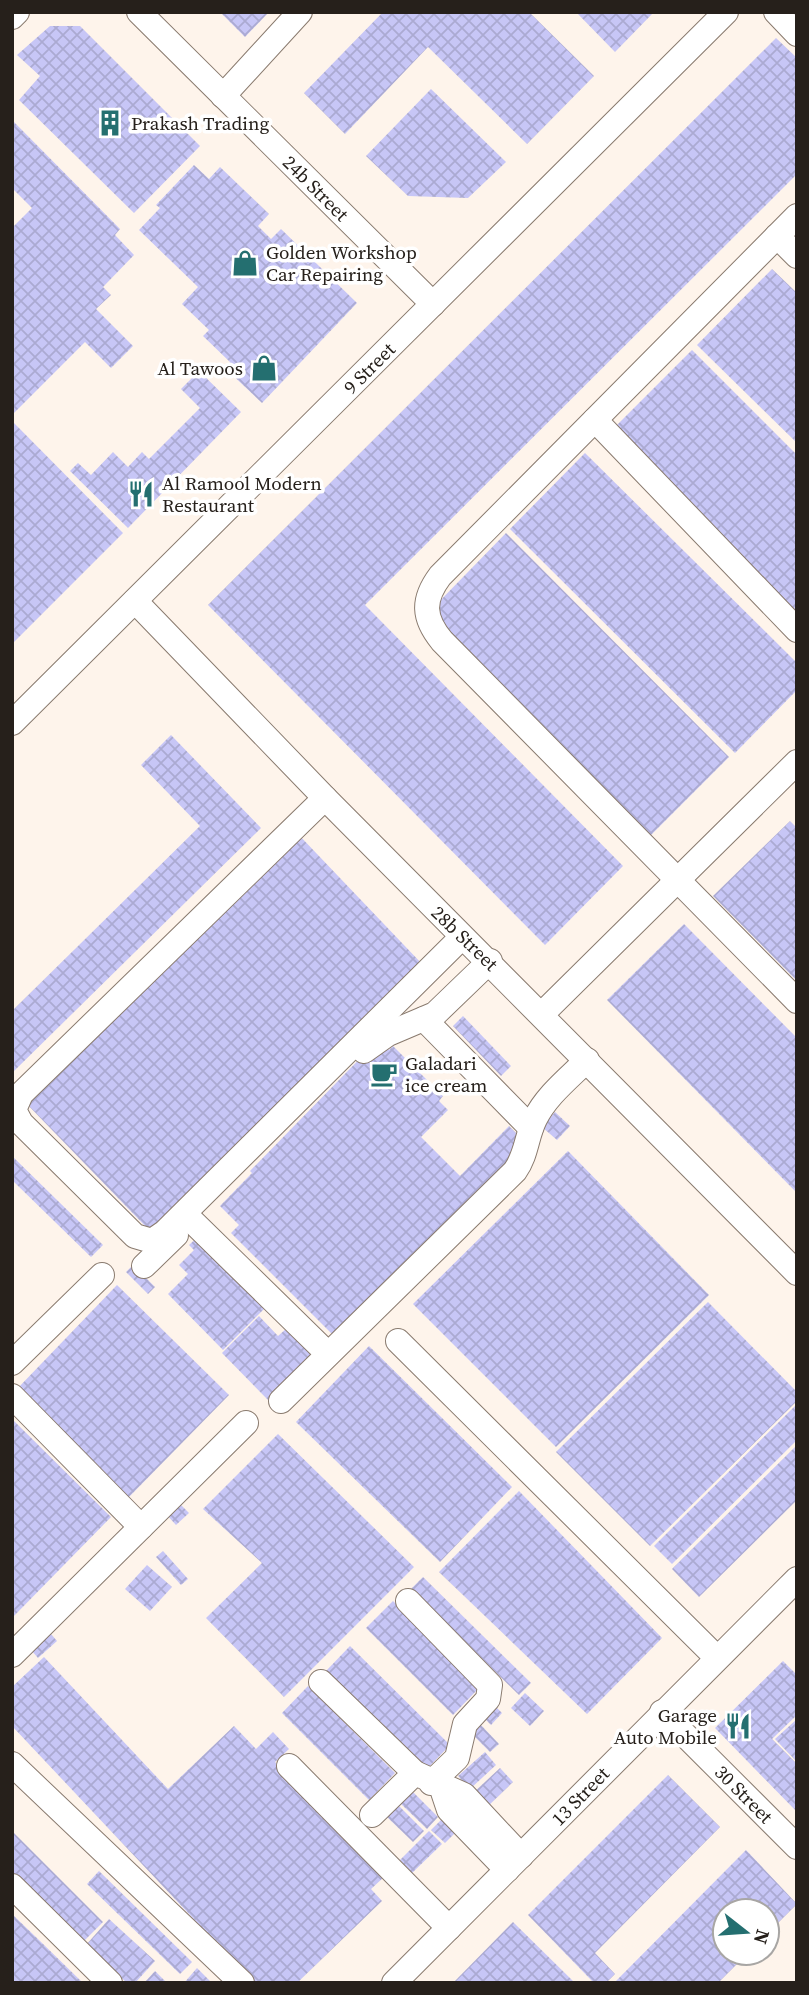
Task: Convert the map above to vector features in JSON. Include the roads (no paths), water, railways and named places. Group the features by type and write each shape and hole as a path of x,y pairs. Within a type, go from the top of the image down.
{"street":[{"path":"12,17 17,12"},
{"name":"24b Street","path":"139,12 433,304"},
{"path":"223,96 300,12"},
{"name":"9 Street","path":"12,723 726,12"},
{"path":"776,12 797,34"},
{"path":"797,216 440,576 429,591 425,609 430,627 442,641 797,1001"},
{"path":"777,236 797,256"},
{"path":"595,420 797,631"},
{"name":"28b Street","path":"135,601 325,798 462,937 490,961 797,1273"},
{"path":"542,1014 797,762"},
{"path":"325,798 21,1094 14,1110 21,1123 135,1236 152,1241 165,1232 462,937"},
{"path":"144,1266 371,1044 444,1007 490,961"},
{"path":"424,1019 531,1128"},
{"path":"281,1401 514,1171 524,1158 531,1128 543,1105 587,1060"},
{"path":"191,1220 328,1354"},
{"path":"12,1363 102,1275"},
{"path":"398,1341 717,1658"},
{"path":"12,1396 141,1527"},
{"path":"14,1649 246,1423"},
{"name":"13 Street","path":"394,1983 797,1579"},
{"path":"372,1815 429,1781 457,1758 465,1724 488,1699 490,1685 408,1601"},
{"path":"321,1682 429,1781 464,1795 514,1863"},
{"name":"30 Street","path":"662,1712 797,1847"},
{"path":"12,1764 242,1983"},
{"path":"289,1766 449,1928"},
{"path":"12,1886 110,1983"}],"place":[{"name":"Prakash Trading","path":"110,123"},
{"name":"Golden Workshop Car Repairing","path":"245,263"},
{"name":"Al Tawoos","path":"264,368"},
{"name":"Al Ramool Modern Restaurant","path":"141,494"},
{"name":"Galadari ice cream","path":"384,1074"},
{"name":"Garage Auto Mobile","path":"738,1726"}]}
